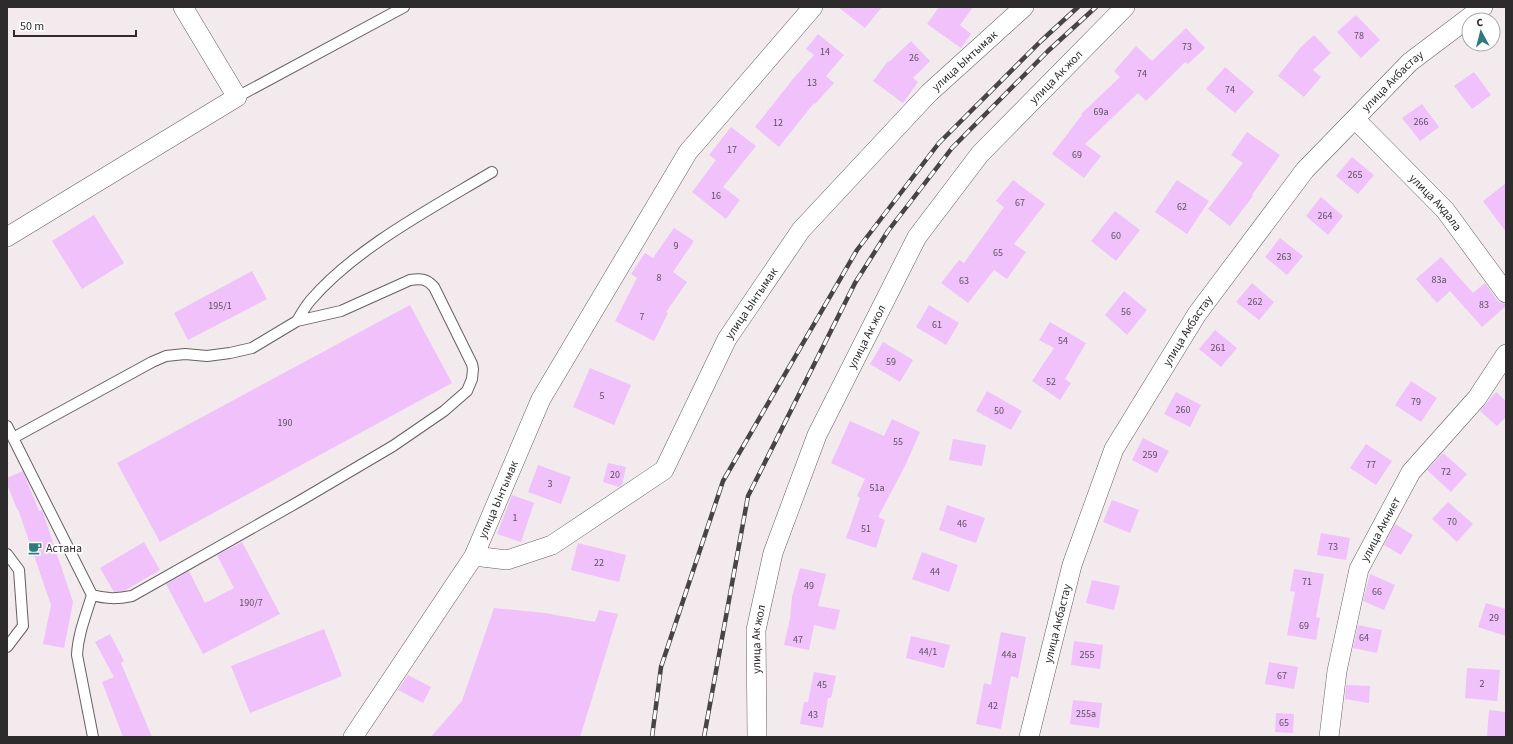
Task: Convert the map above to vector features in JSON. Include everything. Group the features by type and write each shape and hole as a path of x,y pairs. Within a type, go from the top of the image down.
{"street":[{"path":"7,237 237,97 183,7"},
{"name":"улица Ынтымак","path":"353,737 474,556 541,399 688,152 813,7"},
{"name":"улица Ынтымак","path":"474,556 507,560 552,544 664,470 727,339 801,230 929,93 1024,7"},
{"name":"улица Ак жол","path":"757,737 756,630 773,553 818,435 917,237 980,154 1125,7"},
{"name":"улица Акбастау","path":"1029,737 1072,565 1114,449 1197,314 1305,170 1410,62 1483,7"},
{"name":"улица Акдала","path":"1355,119 1445,210 1506,293"},
{"name":"улица Акниет","path":"1329,737 1337,671 1359,569 1411,472 1477,398 1506,354"}],"lane":[{"path":"237,97 404,7"},
{"path":"297,321 310,301 344,267 387,236 492,172"},
{"path":"12,438 152,362 166,356 185,354 208,356 252,348 297,321 341,311 410,280 419,278 428,280 434,287 472,364 472,379 467,390 437,415 393,446 132,596 117,599 92,595"},
{"path":"7,426 92,595 81,630 77,655 93,737"},
{"path":"7,554 19,570 23,626 7,647"}],"building":[{"path":"838,7 882,7 865,28"},
{"path":"939,7 973,7 960,25 971,34 961,48 927,24"},
{"path":"1356,15 1380,40 1361,58 1337,32"},
{"path":"1186,28 1205,48 1188,64 1185,62 1146,101 1138,93 1085,144 1101,156 1084,178 1052,154 1082,115 1081,114 1120,77 1114,71 1136,46 1152,61"},
{"path":"818,34 844,55 826,76 834,83 815,104 814,103 779,147 755,127 814,55 806,49"},
{"path":"1314,35 1331,53 1313,70 1321,77 1304,97 1278,76 1301,47"},
{"path":"911,41 930,61 913,78 918,82 903,103 873,81 888,61 889,62"},
{"path":"1225,67 1254,92 1235,113 1206,89"},
{"path":"1474,72 1491,95 1472,109 1454,86"},
{"path":"1422,104 1439,127 1420,141 1402,118"},
{"path":"731,127 756,146 723,187 740,200 726,219 692,192 716,160 709,155"},
{"path":"1247,132 1280,155 1252,195 1253,196 1230,226 1208,209 1243,163 1231,155"},
{"path":"1352,157 1374,175 1358,194 1336,176"},
{"path":"1013,180 1045,204 1014,244 1026,252 1007,279 994,270 968,303 941,283 959,260 964,263 1004,207 996,201"},
{"path":"1177,180 1209,201 1187,234 1155,212"},
{"path":"1506,183 1506,232 1483,201"},
{"path":"1321,197 1343,216 1328,235 1306,216"},
{"path":"1115,211 1140,230 1116,261 1091,241"},
{"path":"94,215 124,263 82,289 52,241"},
{"path":"674,228 694,241 673,272 687,282 666,312 668,313 654,341 615,321 637,278 631,274 645,253 653,258"},
{"path":"1280,238 1303,256 1287,275 1265,257"},
{"path":"1441,257 1473,293 1485,283 1497,300 1506,304 1506,306 1482,327 1450,291 1437,303 1416,279"},
{"path":"252,271 267,299 188,340 174,313"},
{"path":"1252,283 1274,302 1259,320 1236,302"},
{"path":"1124,291 1147,310 1127,335 1105,315"},
{"path":"410,305 452,383 160,542 117,463"},
{"path":"929,305 959,323 946,345 916,327"},
{"path":"1050,322 1086,343 1065,379 1071,383 1060,400 1032,381 1054,348 1039,340"},
{"path":"1215,330 1237,348 1221,367 1199,349"},
{"path":"883,342 913,360 900,382 870,364"},
{"path":"590,368 631,385 614,425 573,407"},
{"path":"1411,381 1437,398 1421,422 1395,405"},
{"path":"987,391 1022,411 1011,430 976,411"},
{"path":"1176,392 1201,405 1190,427 1164,414"},
{"path":"1496,392 1506,401 1506,417 1497,426 1480,411"},
{"path":"892,419 920,432 905,466 878,517 885,520 876,548 846,538 860,498 857,496 865,479 831,463 850,421 884,436"},
{"path":"1143,438 1169,451 1157,473 1132,460"},
{"path":"953,439 986,445 982,466 949,460"},
{"path":"1366,444 1392,461 1376,485 1350,468"},
{"path":"1443,453 1467,474 1451,492 1427,470"},
{"path":"608,463 626,467 622,485 619,487 603,482"},
{"path":"538,465 571,477 561,504 528,492"},
{"path":"23,471 39,511 42,510 73,602 64,648 43,644 51,605 18,509 7,484 7,478"},
{"path":"512,495 534,503 521,542 497,534"},
{"path":"1112,500 1139,510 1130,533 1103,522"},
{"path":"1448,502 1473,524 1457,542 1432,519"},
{"path":"947,505 985,518 976,543 939,530"},
{"path":"1395,524 1413,535 1401,555 1384,545"},
{"path":"1321,533 1350,538 1346,560 1317,555"},
{"path":"144,542 160,570 124,591 114,592 100,568"},
{"path":"242,542 280,614 203,654 166,584 189,571 205,603 234,588 217,555"},
{"path":"578,543 626,555 619,582 571,570"},
{"path":"922,552 958,565 949,592 912,579"},
{"path":"800,568 826,574 818,606 840,610 835,630 814,625 809,650 784,645 790,619 792,597"},
{"path":"1294,569 1324,574 1316,617 1320,618 1316,640 1287,635 1295,592 1290,591"},
{"path":"1370,574 1395,585 1384,610 1363,601"},
{"path":"1092,580 1120,586 1114,610 1086,603"},
{"path":"1486,603 1506,609 1506,636 1478,627"},
{"path":"494,608 545,613 595,622 599,610 618,614 580,737 431,737 462,701"},
{"path":"1358,625 1382,630 1377,653 1353,648"},
{"path":"324,629 342,676 250,713 231,666"},
{"path":"1001,632 1026,637 1018,678 1011,676 1001,729 976,724 984,683 991,685"},
{"path":"110,634 124,661 121,663 152,737 123,737 102,682 114,677 95,642"},
{"path":"911,636 950,645 944,668 906,658"},
{"path":"1074,641 1103,645 1100,669 1071,665"},
{"path":"1269,662 1298,667 1294,689 1265,684"},
{"path":"1467,668 1500,670 1497,701 1465,698"},
{"path":"814,672 836,676 831,698 828,698 823,728 800,724 804,702 808,702"},
{"path":"408,675 431,687 423,703 398,690"},
{"path":"1346,685 1370,686 1369,703 1345,699"},
{"path":"1073,700 1102,703 1099,728 1070,724"},
{"path":"1489,710 1506,712 1506,737 1487,737"},
{"path":"1276,713 1294,714 1293,733 1275,732"}],"railway":[{"path":"652,737 661,667 723,481 857,250 939,143 1041,41 1078,7"},
{"path":"704,737 748,496 855,283 888,231 952,148 1048,51 1096,7"}],"place":[{"name":"Астана","path":"35,548"}]}
